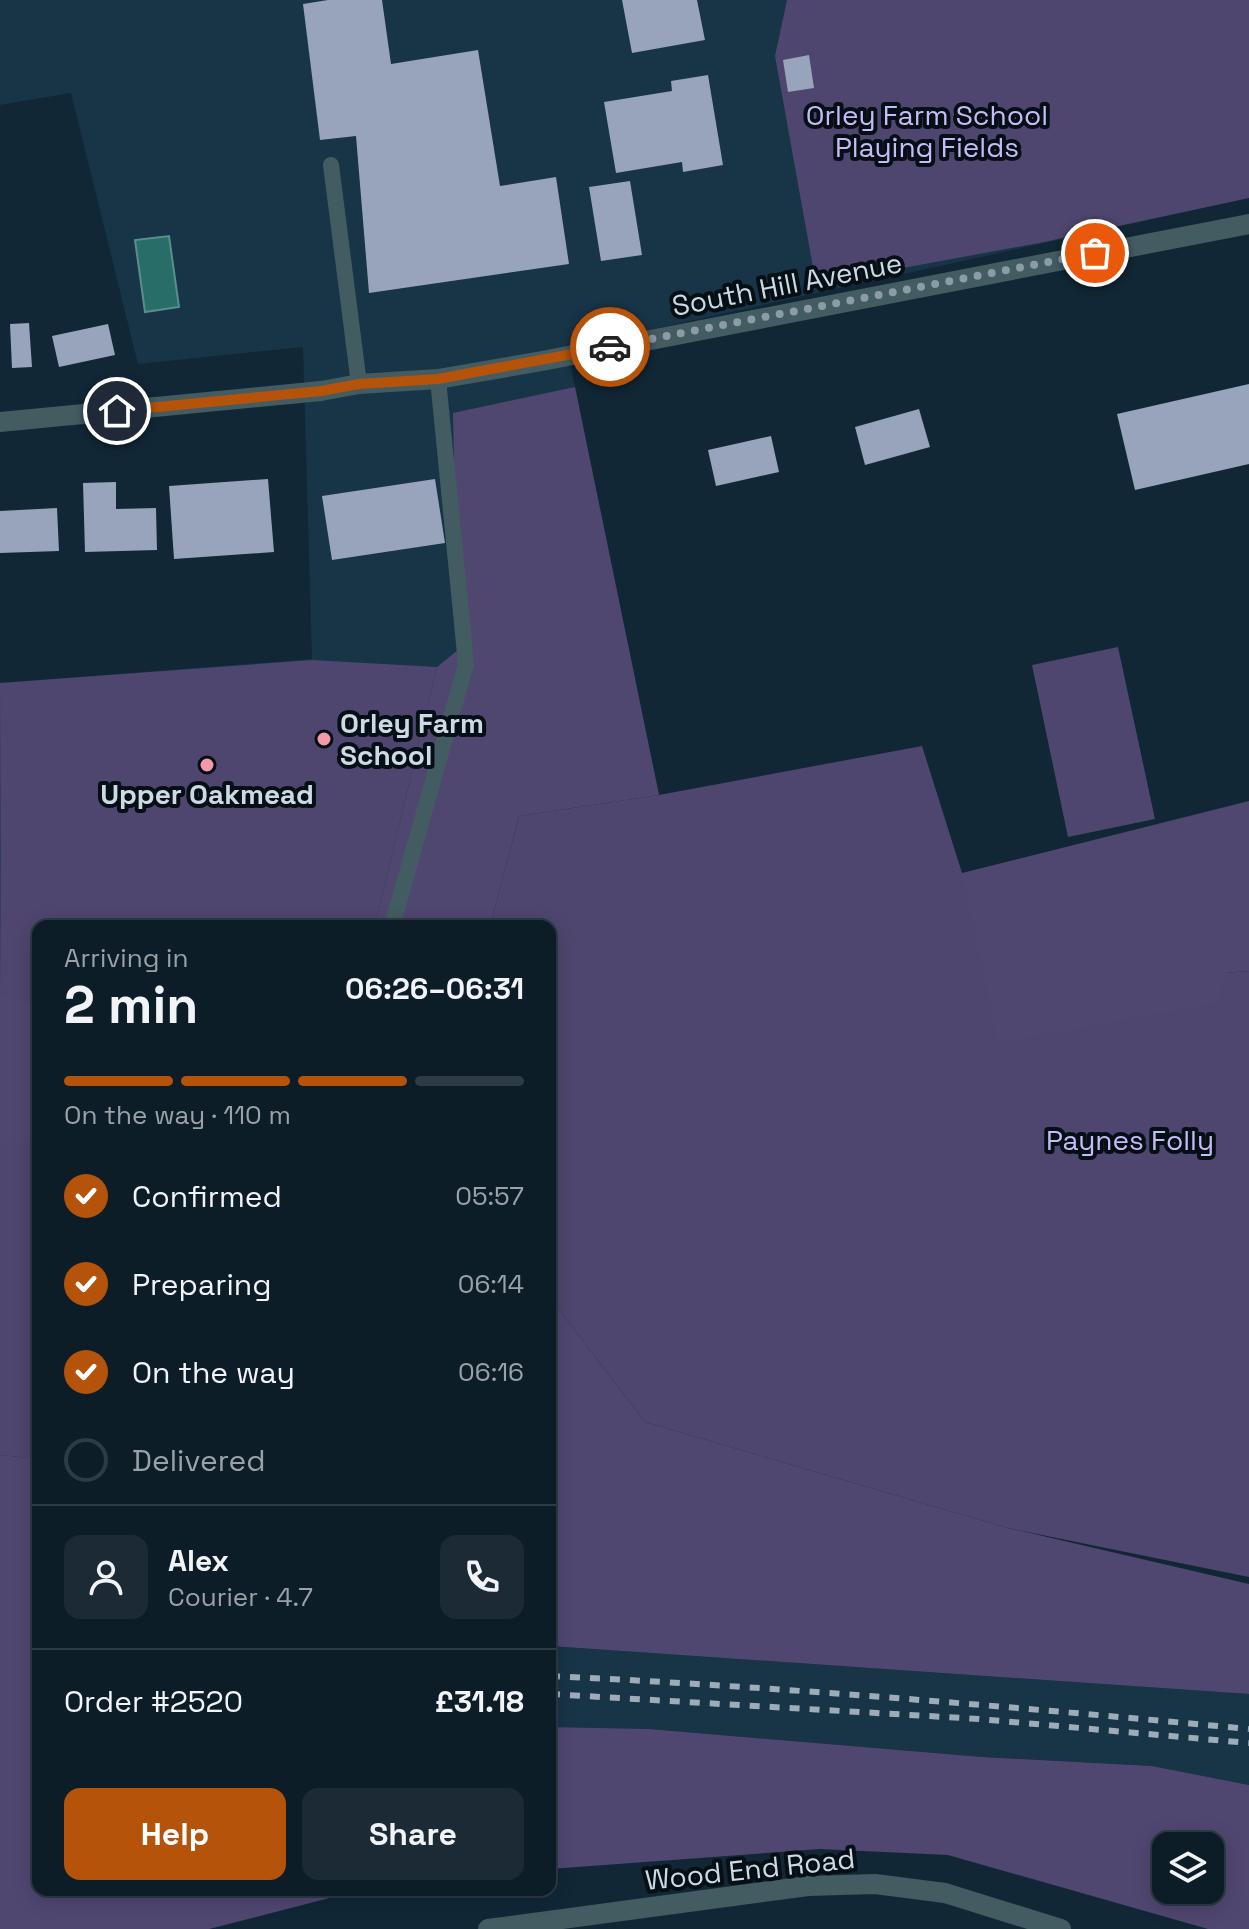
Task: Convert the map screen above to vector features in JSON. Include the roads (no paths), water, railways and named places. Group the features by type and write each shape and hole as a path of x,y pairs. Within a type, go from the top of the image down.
{"street":[{"name":"South Hill Avenue","path":"0,422 321,391 359,384 438,379 1249,224"},
{"name":"Wood End Road","path":"488,1929 808,1886 875,1884 945,1893 1061,1929"}],"lane":[{"path":"331,165 359,384"},
{"path":"394,920 466,664 438,379"}],"railway":[{"path":"556,1676 900,1698 1249,1729"},
{"path":"556,1694 979,1719 1249,1743"}],"place":[{"name":"Orley Farm School","path":"324,739"},
{"name":"Upper Oakmead","path":"207,765"}],"park label":[{"name":"Orley Farm School Playing Fields","path":"927,131"},
{"name":"Paynes Folly","path":"1130,1140"}]}
